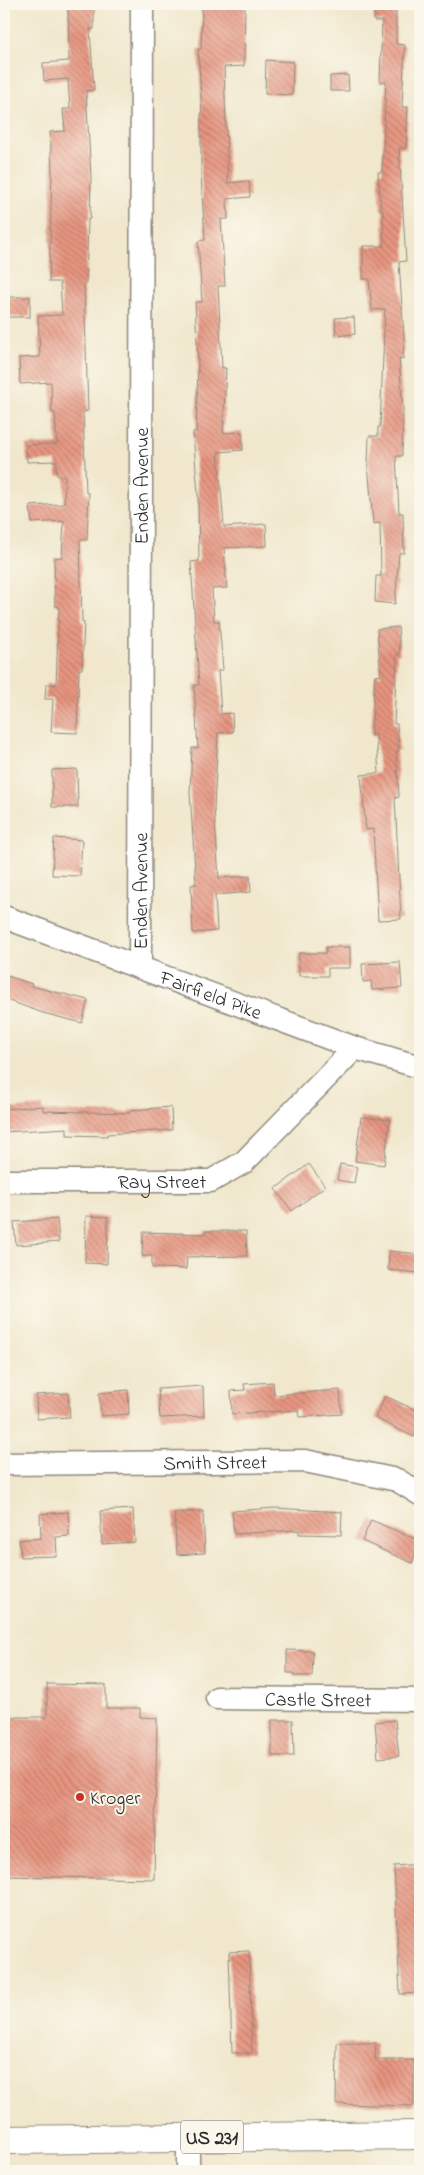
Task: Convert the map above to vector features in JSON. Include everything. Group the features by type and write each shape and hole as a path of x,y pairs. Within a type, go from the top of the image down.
{"highway":[{"name":"US 231","path":"4,2140 420,2135"}],"street":[{"name":"Enden Avenue","path":"140,966 142,4"},
{"name":"Fairfield Pike","path":"4,917 140,966 356,1048 420,1067"},
{"name":"Ray Street","path":"4,1181 211,1181 244,1162 356,1048"},
{"name":"Smith Street","path":"4,1464 305,1461 397,1480 420,1494"},
{"name":"Castle Street","path":"217,1698 420,1700"},
{"path":"188,2137 188,2171"}],"building":[{"path":"68,4 94,4 94,29 90,29 94,90 86,91 91,177 86,283 84,283 88,411 83,412 86,493 89,493 87,540 80,540 82,622 84,622 82,669 79,669 77,733 51,732 53,699 45,699 46,684 56,685 59,606 55,606 54,558 62,557 64,521 32,523 30,506 64,504 65,476 57,476 56,461 27,462 26,445 57,444 55,413 52,413 51,382 20,384 19,358 40,357 38,316 62,315 60,282 49,282 52,171 50,132 65,131 63,109 70,109 68,79 44,81 43,63 69,61"},
{"path":"202,4 245,4 244,66 224,67 228,183 249,181 250,197 227,199 228,219 221,219 225,286 218,286 222,368 226,368 223,433 242,432 243,450 218,452 224,527 266,524 267,546 224,548 227,588 212,589 214,621 219,621 223,670 218,671 221,714 232,713 233,732 218,733 214,808 219,878 250,876 251,892 215,895 217,931 193,933 191,885 196,884 190,793 192,748 198,748 194,685 199,685 191,562 199,561 198,494 193,432 196,432 198,363 195,302 202,302 198,241 205,240 201,176 202,114 198,49 201,49"},
{"path":"374,4 396,4 396,44 405,45 402,107 408,107 406,148 399,148 406,261 399,262 404,338 403,359 399,358 403,410 402,456 396,456 399,513 403,513 404,553 399,553 395,604 375,602 376,576 381,576 380,523 373,524 368,463 369,436 378,436 378,427 380,427 385,309 372,310 369,279 363,279 363,246 384,246 383,210 381,210 378,172 382,172 386,82 380,82 382,21 374,21"},
{"path":"266,60 293,62 292,95 265,94"},
{"path":"348,75 349,91 330,91 330,76"},
{"path":"4,297 30,297 30,317 4,317"},
{"path":"354,317 355,334 336,336 335,318"},
{"path":"398,627 400,654 397,654 394,724 397,724 399,751 396,751 399,797 395,798 401,919 378,920 373,829 366,830 361,775 379,773 376,735 371,736 375,675 381,676 377,629"},
{"path":"77,769 78,807 52,807 52,770"},
{"path":"54,838 82,840 80,876 52,875"},
{"path":"326,947 350,947 350,968 328,968 328,976 299,976 299,953 326,953"},
{"path":"400,962 402,988 372,990 371,981 363,982 362,964"},
{"path":"4,975 32,984 31,986 88,1000 82,1023 43,1013 4,999"},
{"path":"43,1106 43,1111 130,1113 130,1110 171,1107 172,1130 107,1134 107,1136 67,1135 67,1128 4,1132 4,1109"},
{"path":"361,1117 390,1120 384,1165 355,1161"},
{"path":"309,1164 325,1186 292,1211 275,1189"},
{"path":"340,1164 357,1167 354,1183 337,1180"},
{"path":"86,1216 108,1217 107,1264 85,1263"},
{"path":"57,1219 59,1242 16,1245 14,1222"},
{"path":"205,1231 246,1231 247,1256 187,1257 186,1269 152,1268 152,1256 142,1256 143,1232 205,1234"},
{"path":"389,1251 420,1254 420,1273 388,1270"},
{"path":"273,1382 274,1395 340,1390 342,1414 299,1417 298,1410 232,1414 231,1391 245,1390 244,1384"},
{"path":"203,1386 204,1416 160,1418 158,1389"},
{"path":"128,1390 129,1414 101,1416 99,1393"},
{"path":"68,1393 70,1417 37,1419 36,1395"},
{"path":"385,1396 420,1412 420,1423 414,1437 375,1418"},
{"path":"275,1508 342,1512 341,1535 299,1534 299,1530 234,1534 232,1511"},
{"path":"133,1509 135,1542 102,1544 100,1511"},
{"path":"203,1511 205,1553 177,1555 174,1513"},
{"path":"68,1512 69,1536 56,1537 57,1556 21,1557 19,1540 41,1538 40,1514"},
{"path":"371,1520 420,1541 412,1563 362,1541"},
{"path":"287,1650 313,1651 312,1676 294,1676 294,1673 287,1673"},
{"name":"Kroger","path":"47,1684 106,1685 106,1708 140,1708 140,1717 157,1718 154,1879 4,1876 4,1717 47,1717"},
{"path":"272,1720 293,1720 294,1756 272,1756"},
{"path":"395,1720 399,1756 378,1758 375,1722"},
{"path":"420,1864 420,1993 400,1994 394,1866"},
{"path":"249,1951 252,2053 232,2053 229,1952"},
{"path":"337,2043 376,2043 375,2060 414,2060 414,2106 336,2104"}],"place":[{"name":"Kroger","path":"80,1797"}]}
